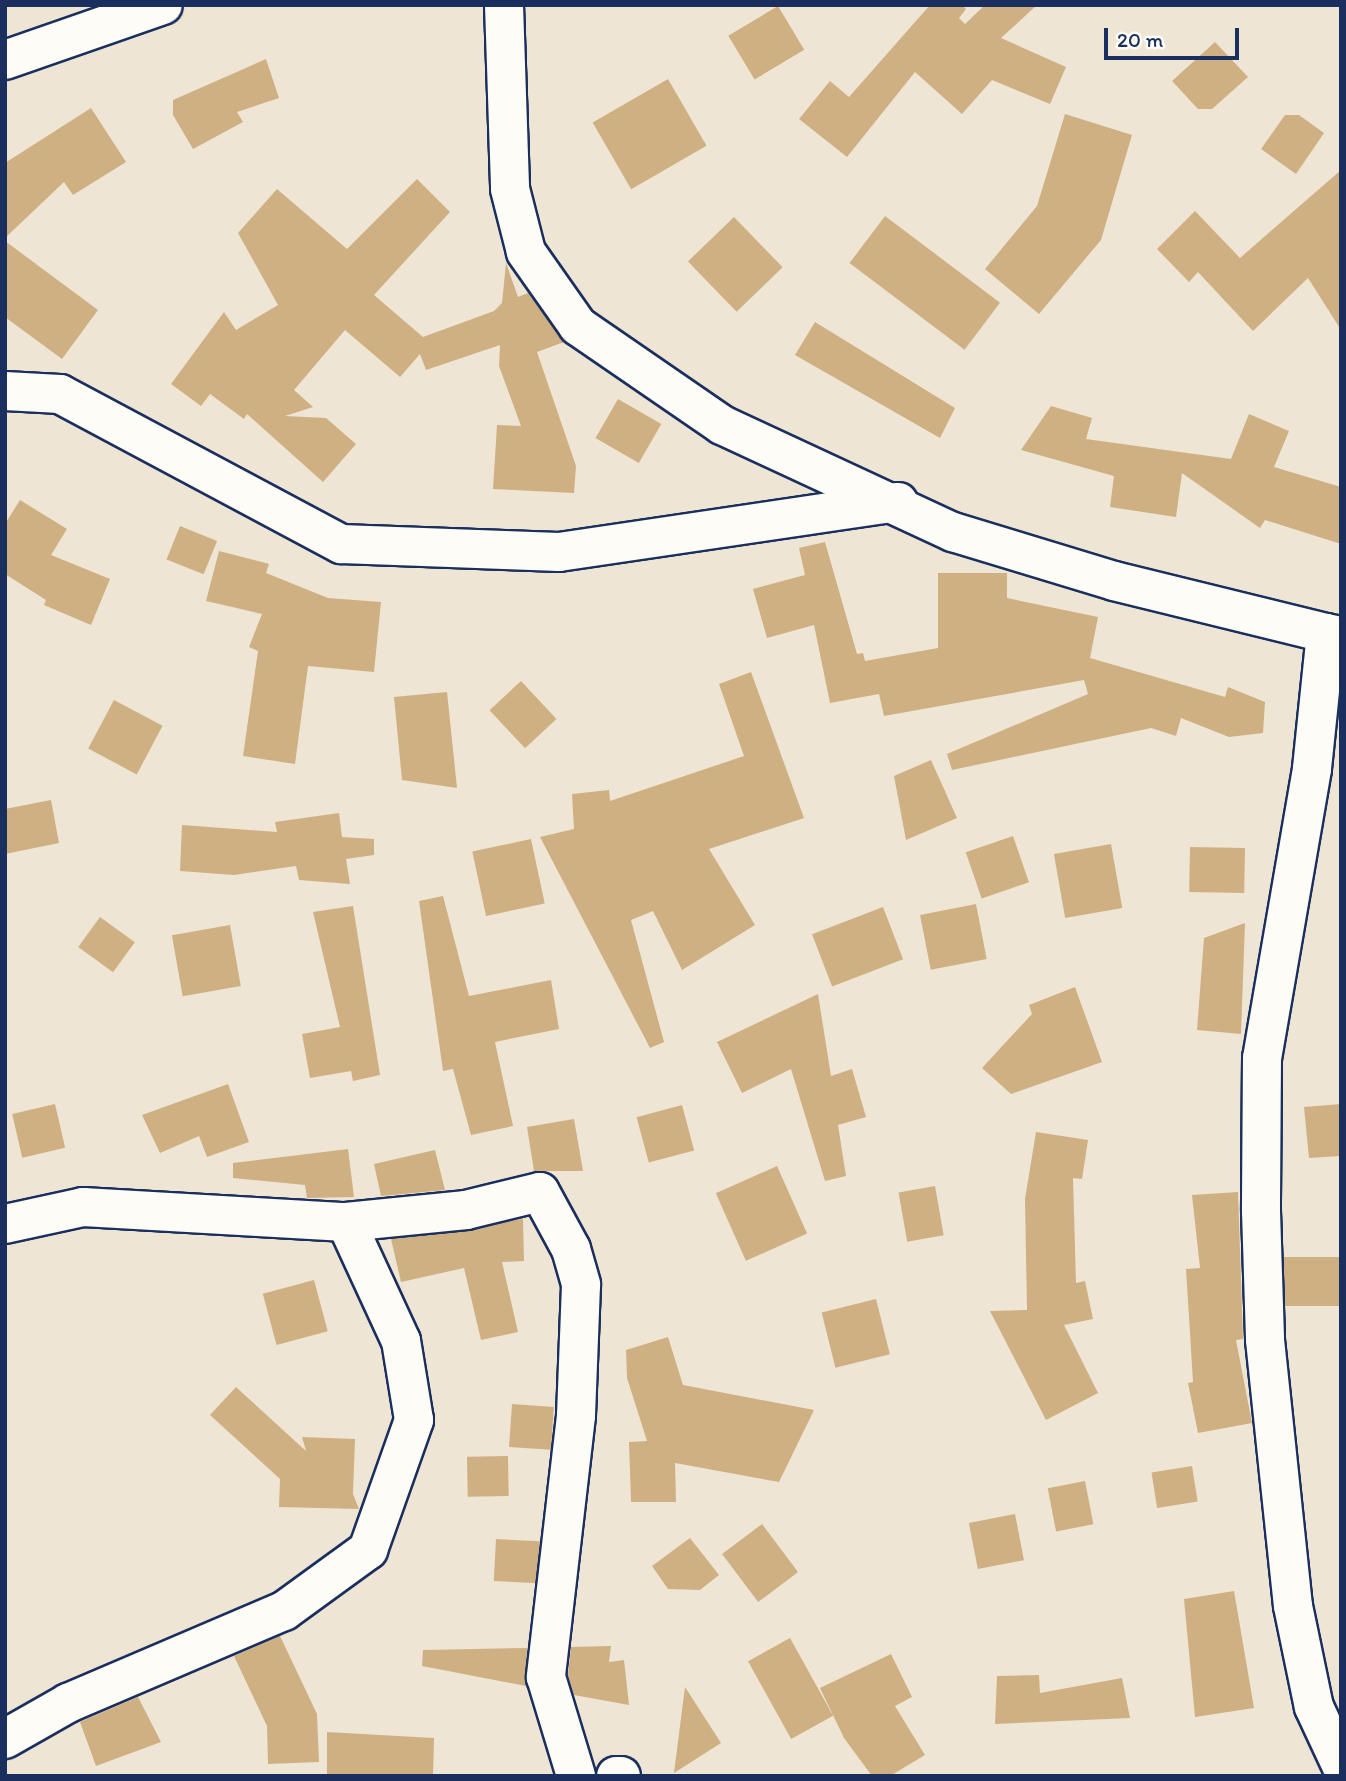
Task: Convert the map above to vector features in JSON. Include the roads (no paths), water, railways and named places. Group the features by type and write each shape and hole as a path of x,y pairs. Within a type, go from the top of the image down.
{"street":[{"path":"5,60 163,5"},
{"path":"504,5 510,189 526,252 578,326 722,425 898,502 953,532 1114,581 1333,634 1262,1058 1261,1211 1265,1340 1293,1606 1314,1707 1341,1765"},
{"path":"5,391 61,394 341,544 559,552 898,502"},
{"path":"5,1224 83,1207 346,1222 466,1210 540,1192 572,1249 581,1285 576,1416 546,1677 576,1776"},
{"path":"5,1739 68,1703 285,1611 368,1550 414,1420 401,1341 346,1222"}]}
